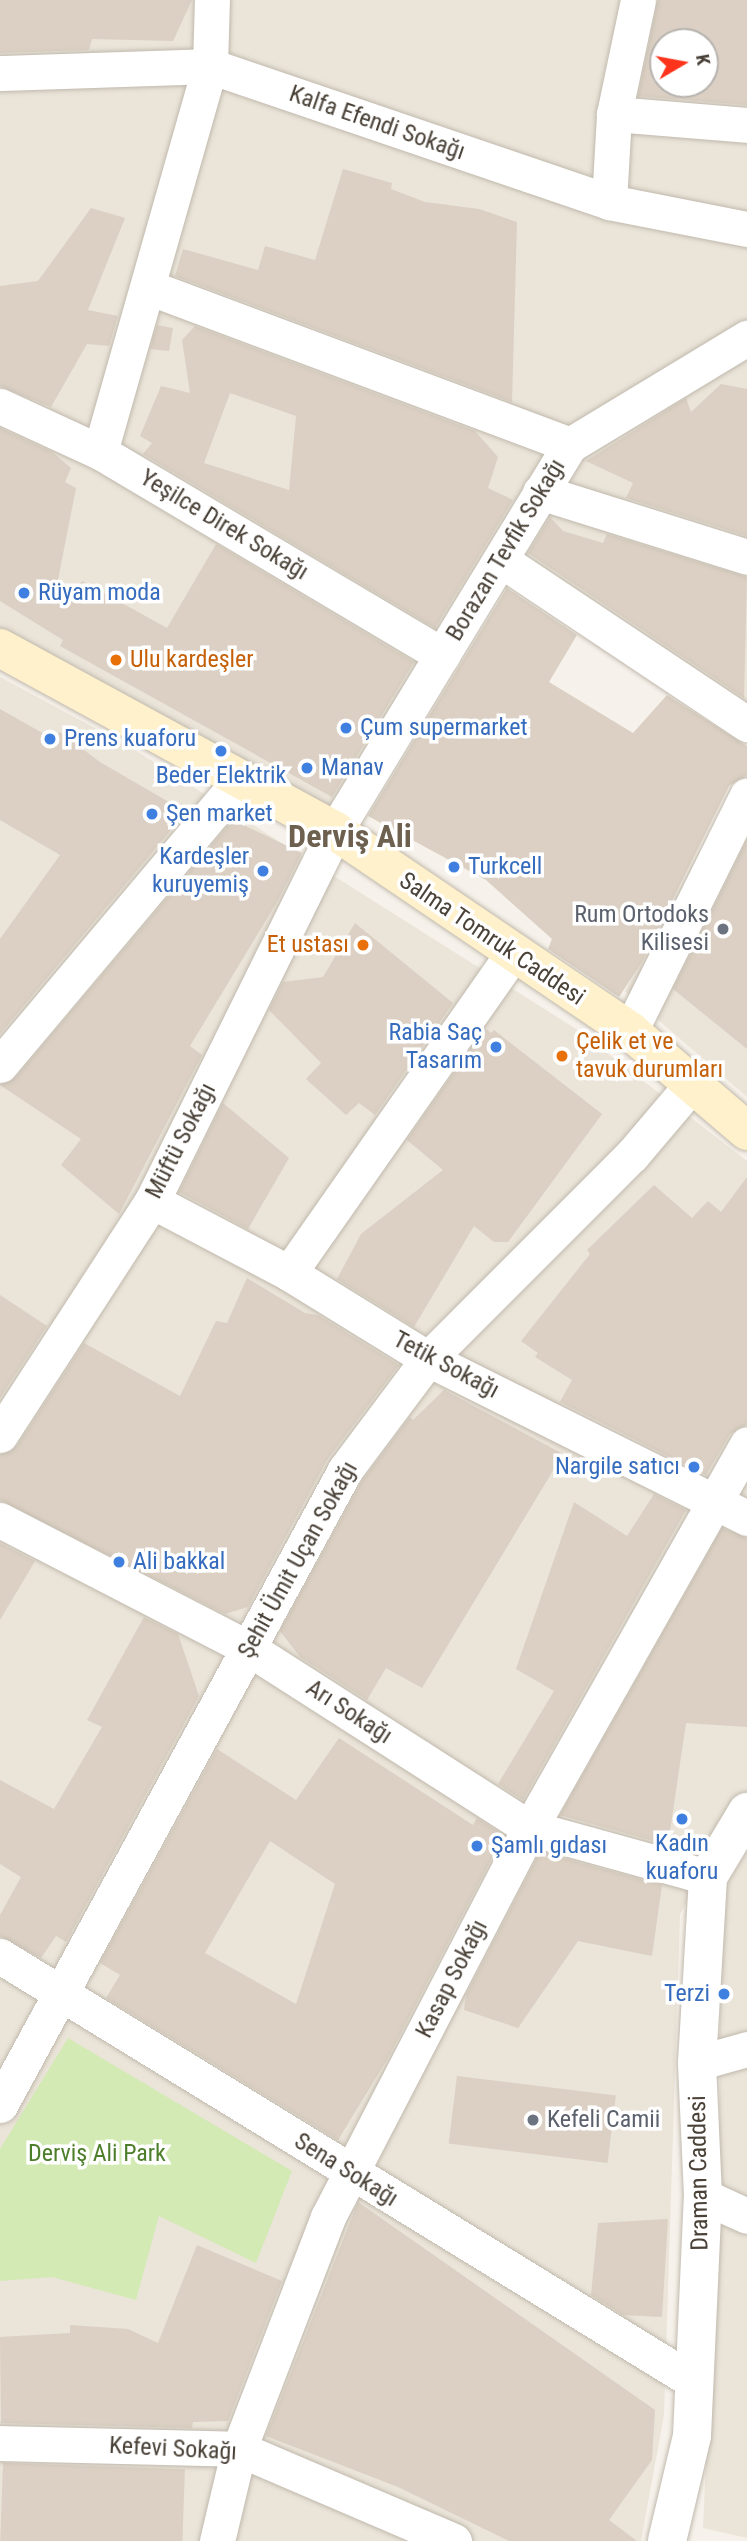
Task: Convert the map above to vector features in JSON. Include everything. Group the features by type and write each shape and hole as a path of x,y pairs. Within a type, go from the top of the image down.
{"main road":[{"name":"Salma Tomruk Caddesi","path":"0,648 335,831 512,954 631,1031 747,1131"}],"street":[{"path":"100,452 209,66 212,0"},
{"path":"609,202 614,114 638,0"},
{"name":"Kalfa Efendi Sokağı","path":"0,73 209,66 609,202 747,229"},
{"path":"614,114 747,125"},
{"path":"148,287 570,445"},
{"name":"Borazan Tevfik Sokağı","path":"335,831 570,445 747,338"},
{"name":"Yeşilce Direk Sokağı","path":"0,406 100,452 442,655"},
{"path":"540,492 747,558"},
{"path":"501,560 747,724"},
{"path":"0,1065 240,780"},
{"path":"631,1031 747,795"},
{"name":"Müftü Sokağı","path":"0,1435 152,1201 335,831"},
{"path":"289,1273 512,954"},
{"name":"Şehit Ümit Uçan Sokağı","path":"0,2105 345,1470 428,1359 632,1155 692,1083"},
{"name":"Tetik Sokağı","path":"152,1201 289,1273 428,1359 747,1518"},
{"name":"Kasap Sokağı","path":"218,2541 239,2449 328,2217 530,1828 747,1444"},
{"name":"Arı Sokağı","path":"0,1520 248,1648 530,1828 708,1877"},
{"name":"Draman Caddesi","path":"667,2541 692,2436 703,2196 697,2063 708,1877 747,1812"},
{"name":"Sena Sokağı","path":"0,1955 63,1992 351,2175 693,2381"},
{"path":"697,2063 747,2049"},
{"path":"703,2196 747,2216"},
{"name":"Kefevi Sokağı","path":"0,2442 239,2449 454,2541"}],"shaded area":[{"path":"0,0 747,0 747,734 506,576 357,827 0,628"},
{"path":"0,677 130,747 576,1029 747,1161 747,1798 680,1914 664,2415 641,2541 0,2541"},
{"path":"747,762 747,1097 625,991"},
{"path":"747,1851 747,2538 703,2528 719,2164 721,1893"}],"green space":[{"name":"Derviş Ali Park","path":"68,2038 292,2171 256,2263 159,2216 136,2300 52,2277 0,2281 0,2149"}],"building":[{"path":"0,0 192,0 173,41 92,39 89,50 0,53"},
{"path":"658,0 747,0 747,105 662,98 719,98 719,28 652,28"},
{"path":"649,43 649,97 638,96"},
{"path":"343,169 392,183 391,189 425,202 479,209 517,222 512,402 175,276 183,249 258,270 265,246 315,260"},
{"path":"91,208 125,218 88,310 118,316 109,346 87,344 51,407 0,386 0,286 38,281"},
{"path":"157,325 173,328 169,351 150,349"},
{"path":"195,326 475,431 498,457 488,488 513,500 435,628 143,454 152,443 140,436 161,386 190,393 182,340","holes":["230,393 296,416 289,490 204,463"]},
{"path":"721,384 747,389 747,536 626,498 633,483 586,461 686,398 691,412"},
{"path":"0,428 52,452 71,468 65,482 76,488 57,585 78,591 82,581 167,628 216,544 414,662 332,797 60,646 63,640 0,601"},
{"path":"550,517 563,531 603,543 607,534 747,577 744,698 528,553"},
{"path":"507,588 577,635 549,682 633,733 667,695 747,746 747,775 729,786 642,962 619,997 548,949 552,939 486,880 368,816"},
{"path":"0,709 53,739 60,732 100,762 186,812 0,1034 0,939 60,855 0,820"},
{"path":"233,820 302,853 277,902 190,1046 202,1055 119,1214 61,1165 81,1139 0,1085 15,1078"},
{"name":"Rum Ortodoks Kilisesi","path":"747,840 747,1049 673,989"},
{"path":"355,923 453,1003 375,1115 359,1103 346,1115 306,1079 321,1063 269,1010 283,982 323,977"},
{"path":"485,1028 491,1033 494,1030 602,1114 508,1242 494,1242 474,1226 414,1327 337,1279 361,1234 443,1170 407,1140"},
{"path":"223,1103 289,1158 248,1229 179,1192"},
{"path":"747,1177 747,1424 730,1434 706,1475 560,1402 572,1380 535,1357 538,1353 521,1341 590,1254 587,1250 654,1185 692,1218 708,1201 721,1212"},
{"path":"247,1278 305,1313 318,1315 399,1365 327,1460 248,1607 225,1614 0,1500 0,1455 17,1446 84,1343 180,1396 216,1321 227,1323"},
{"path":"0,1295 47,1326 0,1398"},
{"path":"444,1390 563,1454 422,1688 386,1668 367,1700 300,1657 280,1631 362,1481 410,1417 413,1420"},
{"path":"654,1494 686,1510 523,1800 498,1784 554,1691 516,1669 574,1502 627,1536"},
{"path":"722,1528 747,1538 747,1727 686,1723 668,1845 560,1815"},
{"path":"0,1543 35,1561 0,1620"},
{"path":"144,1617 178,1634 199,1696 66,1942 56,1936 41,1958 0,1936 0,1915 21,1877 0,1864 0,1780 54,1809 102,1727 87,1720"},
{"path":"339,1738 473,1825 477,1818 504,1835 388,2058 338,2140 106,1998 120,1975 100,1963 217,1749 296,1800","holes":["270,1841 335,1884 296,2004 205,1953"]},
{"path":"540,1852 662,1885 652,1956 578,1941 518,2028 464,2010 466,1995"},
{"name":"Kefeli Camii","path":"457,2076 616,2095 608,2163 449,2143"},
{"path":"358,2202 655,2410 652,2460 609,2520 637,2541 509,2541 398,2487 266,2436"},
{"path":"668,2219 662,2317 623,2315 591,2295 598,2223"},
{"path":"197,2245 282,2281 228,2421 193,2422 192,2428 1,2423 0,2337 70,2333 70,2325 128,2329 158,2343"},
{"path":"3,2463 185,2469 182,2541 0,2541"}],"place":[{"name":"Rüyam moda","path":"24,593"},
{"name":"Ulu kardeşler","path":"116,660"},
{"name":"Çum supermarket","path":"346,728"},
{"name":"Prens kuaforu","path":"50,739"},
{"name":"Beder Elektrik","path":"221,751"},
{"name":"Manav","path":"307,768"},
{"name":"Şen market","path":"152,814"},
{"name":"Turkcell","path":"454,867"},
{"name":"Kardeşler kuruyemiş","path":"263,871"},
{"name":"Rum Ortodoks Kilisesi","path":"723,929"},
{"name":"Et ustası","path":"363,945"},
{"name":"Rabia Saç Tasarım","path":"496,1047"},
{"name":"Çelik et ve tavuk durumları","path":"562,1056"},
{"name":"Nargile satıcı","path":"694,1467"},
{"name":"Ali bakkal","path":"119,1562"},
{"name":"Kadın kuaforu","path":"682,1819"},
{"name":"Şamlı gıdası","path":"477,1846"},
{"name":"Terzi","path":"724,1994"},
{"name":"Kefeli Camii","path":"533,2120"}],"district":[{"name":"Derviş Ali","path":"350,836"}]}
